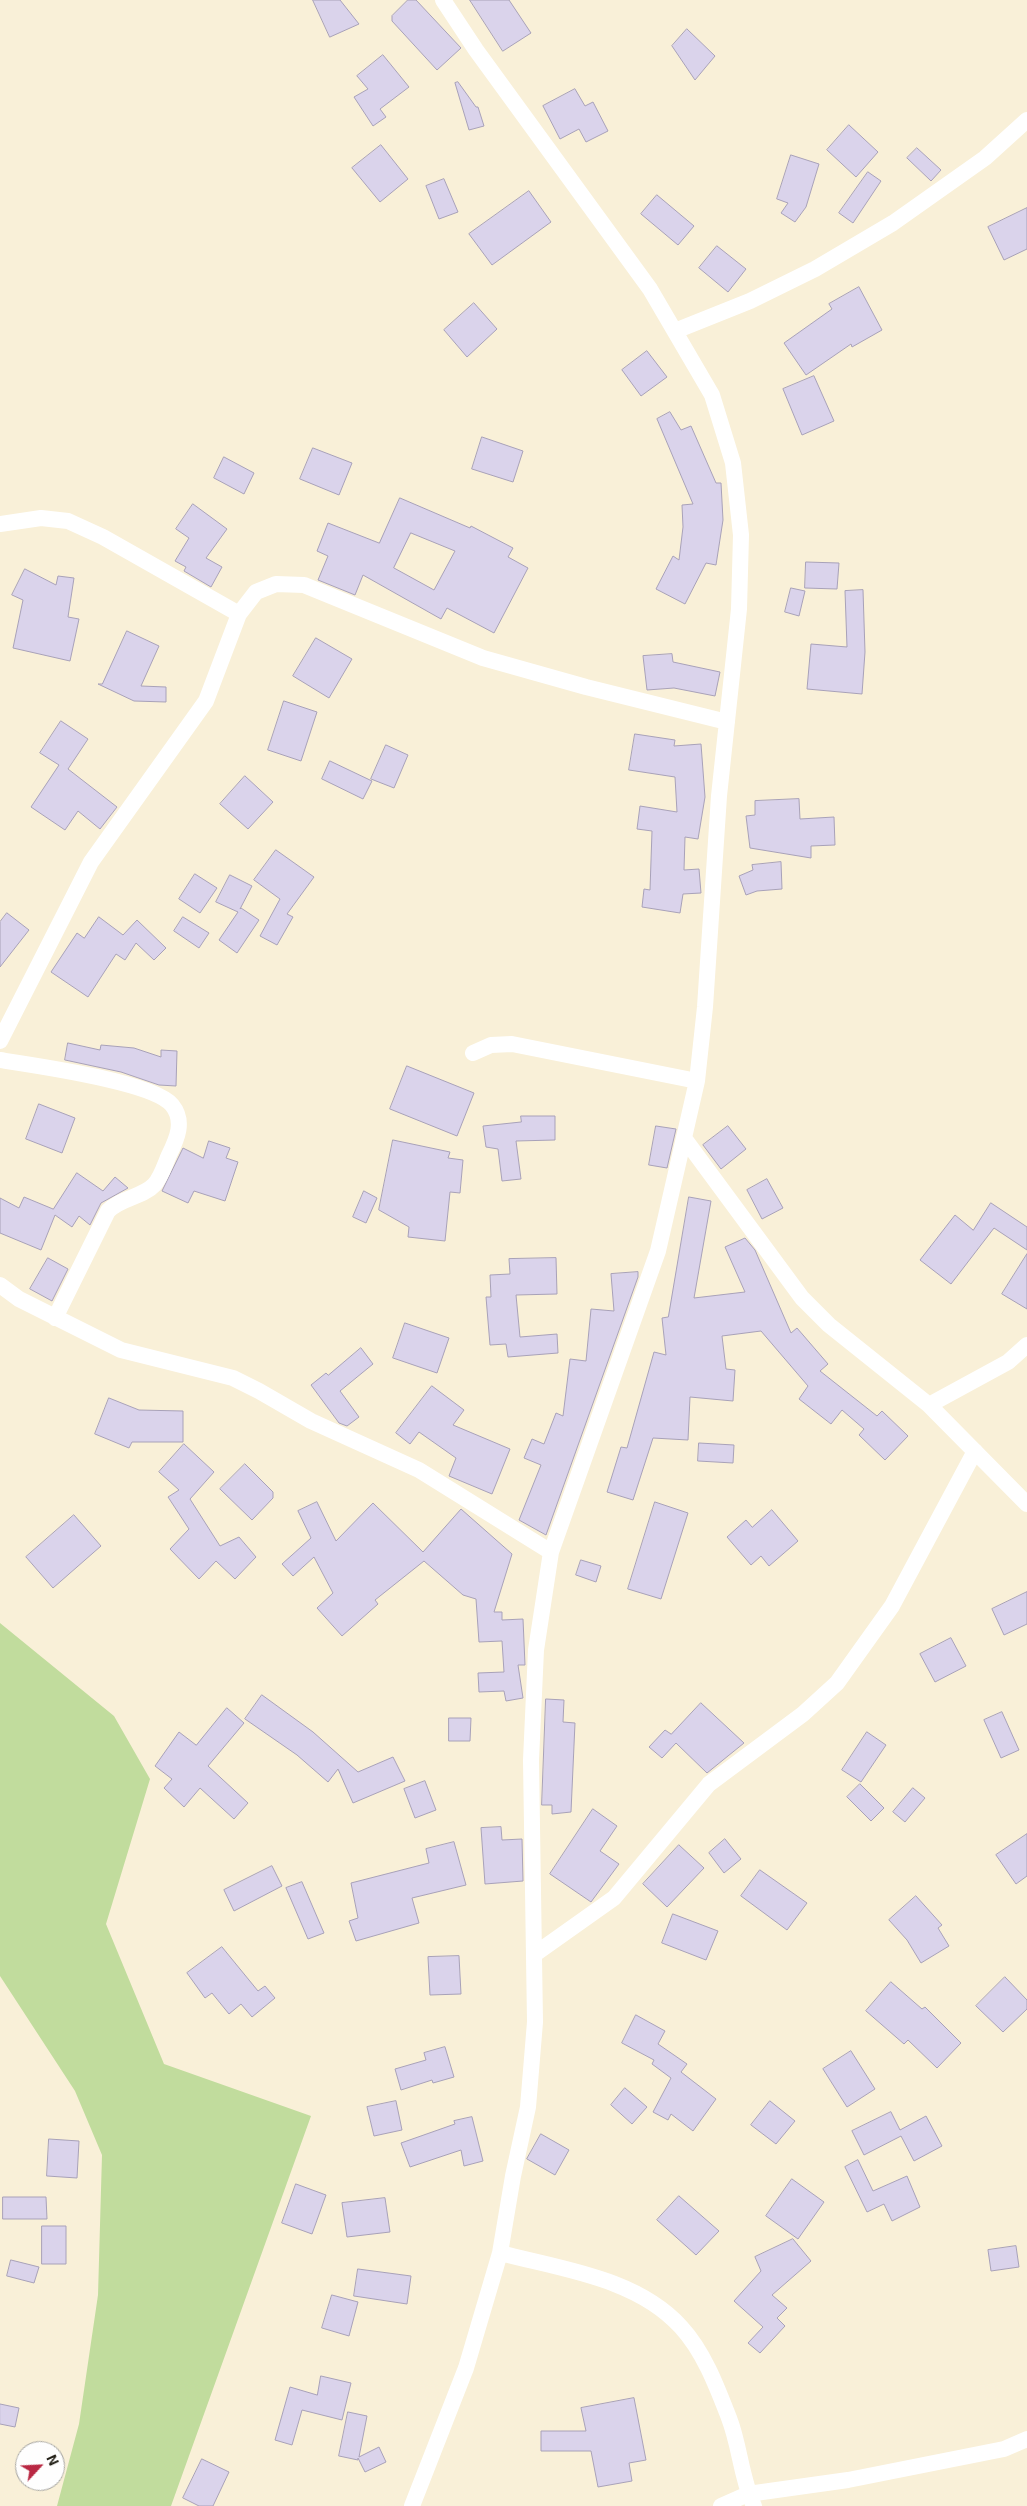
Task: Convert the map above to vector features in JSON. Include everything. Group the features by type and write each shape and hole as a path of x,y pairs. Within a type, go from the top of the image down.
{"street":[{"path":"412,2506 466,2368 500,2253 513,2176 528,2107 535,2022 535,1954 532,1890 536,1650 551,1552 658,1251 697,1081 705,1007 719,796 739,609 741,535 733,463 712,395 650,290 476,50 443,0"},
{"path":"675,331 750,301 815,269 892,223 985,158 1027,120"},
{"path":"0,524 41,518 68,521 103,537 240,614"},
{"path":"0,1041 91,862 206,701 240,614 256,592 276,584 304,585 483,658 586,687 727,722"},
{"path":"473,1053 491,1046 512,1044 697,1081"},
{"path":"0,1060 92,1076 159,1095 172,1105 179,1119 178,1137 155,1185 114,1204 108,1211 56,1318"},
{"path":"684,1138 802,1298 830,1325 929,1405 1027,1504"},
{"path":"0,1285 19,1298 56,1318 121,1350 242,1382 311,1421 419,1470 551,1552"},
{"path":"929,1405 1008,1362 1027,1345"},
{"path":"535,1954 614,1898 709,1784 803,1714 837,1683 892,1606 975,1451"},
{"path":"500,2253 606,2281 650,2302 682,2327 707,2366 730,2420 751,2500"},
{"path":"721,2506 1004,2449 1027,2440"}],"green space":[{"path":"0,1623 114,1716 150,1779 106,1924 164,2064 311,2116 171,2506 57,2506 61,2491 65,2491 65,2476 79,2424 98,2295 102,2155 75,2091 0,1976"}],"building":[{"path":"313,0 340,0 359,24 330,37"},
{"path":"408,0 416,0 461,48 437,70 392,21 392,16"},
{"path":"470,0 509,0 531,33 503,51"},
{"path":"687,29 715,56 695,80 672,46"},
{"path":"383,55 409,87 380,109 386,117 373,126 354,97 368,89 357,76"},
{"path":"458,82 476,107 478,107 484,126 469,130 455,83"},
{"path":"575,89 585,106 593,102 608,131 586,142 579,129 560,139 543,106"},
{"path":"849,125 878,152 856,177 827,150"},
{"path":"381,145 408,179 380,202 352,168"},
{"path":"917,148 941,170 931,181 907,158"},
{"path":"791,155 819,164 806,207 795,222 781,213 788,203 777,199"},
{"path":"868,172 881,181 853,223 839,213"},
{"path":"444,179 458,212 439,219 426,186"},
{"path":"529,191 551,222 492,265 469,234"},
{"path":"657,195 694,226 678,245 641,214"},
{"path":"1027,208 1027,249 1004,260 988,227"},
{"path":"717,246 746,269 728,292 699,268"},
{"path":"859,287 882,330 852,347 851,344 806,375 784,343 832,309 829,304"},
{"path":"474,303 497,329 467,357 444,330"},
{"path":"647,351 667,377 641,396 622,370"},
{"path":"814,376 834,421 802,435 783,389"},
{"path":"670,412 681,430 691,426 716,483 721,483 723,520 716,565 706,563 685,604 656,589 673,556 679,560 683,527 682,505 693,504 657,419"},
{"path":"482,437 523,451 513,482 472,469"},
{"path":"313,448 352,463 339,495 300,479"},
{"path":"224,457 254,473 244,494 214,478"},
{"path":"400,498 470,528 471,526 513,548 508,557 528,568 494,633 447,608 441,619 363,575 355,595 318,580 328,556 317,551 328,523 379,543","holes":["411,533 455,551 434,590 394,568"]},
{"path":"193,504 227,529 206,558 222,567 211,587 184,571 186,567 175,561 189,538 176,529"},
{"path":"806,562 839,563 837,589 805,588"},
{"path":"25,569 56,585 58,576 74,578 68,617 79,619 70,661 13,648 23,600 12,595"},
{"path":"791,588 805,591 799,616 785,612"},
{"path":"863,590 865,652 862,694 807,689 811,644 847,647 845,591"},
{"path":"127,631 159,646 141,686 166,687 166,702 134,701 98,684 102,684"},
{"path":"316,638 352,659 329,698 293,676"},
{"path":"672,654 673,662 720,672 715,696 674,688 647,690 643,656"},
{"path":"284,701 317,712 301,761 268,750"},
{"path":"61,721 88,739 68,769 117,807 100,829 78,811 65,830 31,807 59,765 40,753"},
{"path":"635,734 675,740 674,746 701,744 705,797 698,839 685,837 684,870 699,869 701,893 683,894 680,913 642,907 644,889 650,890 652,831 637,829 640,806 677,812 675,777 629,770"},
{"path":"386,745 408,755 394,788 371,779"},
{"path":"330,761 372,781 363,799 322,779"},
{"path":"245,776 273,802 248,829 220,804"},
{"path":"799,799 800,819 834,817 835,845 811,846 811,858 750,848 746,816 755,815 755,801"},
{"path":"276,850 314,877 287,914 293,917 277,945 260,936 280,899 254,880"},
{"path":"781,862 782,889 757,891 746,895 739,876 753,870 752,865"},
{"path":"195,874 217,888 200,913 179,899"},
{"path":"230,875 252,886 240,909 259,920 237,953 219,940 238,912 216,902"},
{"path":"7,913 29,930 0,967 0,922"},
{"path":"99,917 123,935 137,920 166,948 154,960 136,943 125,960 116,954 88,997 51,972 77,933 84,938"},
{"path":"183,917 209,933 199,948 174,931"},
{"path":"68,1043 100,1050 101,1045 134,1048 161,1057 161,1050 177,1051 176,1086 159,1085 121,1072 65,1060"},
{"path":"407,1066 474,1093 457,1136 390,1109"},
{"path":"39,1104 75,1118 62,1153 26,1139"},
{"path":"521,1116 555,1116 555,1140 516,1141 521,1179 502,1181 498,1149 486,1147 483,1126 521,1122"},
{"path":"656,1126 676,1129 667,1168 649,1165"},
{"path":"728,1126 746,1149 721,1169 703,1145"},
{"path":"393,1140 450,1152 448,1158 463,1160 460,1193 450,1192 445,1241 408,1237 409,1227 379,1210"},
{"path":"209,1141 230,1148 226,1158 238,1162 225,1201 194,1191 188,1203 162,1191 183,1148 203,1158"},
{"path":"77,1173 103,1191 115,1177 128,1188 101,1203 90,1225 79,1216 72,1227 55,1215 41,1250 0,1233 0,1198 19,1208 24,1197 53,1209"},
{"path":"767,1179 783,1208 762,1219 747,1190"},
{"path":"364,1191 377,1198 366,1223 353,1217"},
{"path":"689,1197 711,1201 694,1298 745,1292 725,1247 745,1238 755,1250 791,1333 797,1328 828,1364 820,1371 877,1416 882,1411 908,1436 885,1460 859,1435 864,1429 842,1410 831,1424 799,1399 808,1386 761,1331 722,1336 726,1369 735,1370 733,1401 690,1397 688,1440 653,1438 633,1500 607,1492 621,1447 627,1448 654,1352 666,1355 662,1318 668,1317"},
{"path":"991,1203 1027,1227 1027,1250 994,1228 951,1284 920,1260 955,1215 973,1230"},
{"path":"1027,1254 1027,1309 1002,1294"},
{"path":"48,1258 68,1269 52,1301 30,1289"},
{"path":"556,1258 557,1294 516,1295 520,1337 557,1334 558,1353 508,1357 506,1344 490,1345 486,1297 491,1297 490,1275 510,1274 509,1259"},
{"path":"638,1272 638,1277 546,1535 519,1520 541,1465 524,1458 532,1439 544,1444 556,1413 563,1416 570,1359 586,1361 591,1309 614,1311 611,1274"},
{"path":"405,1323 449,1338 437,1373 393,1358"},
{"path":"361,1348 373,1364 340,1391 359,1417 347,1426 339,1423 311,1385 326,1373 328,1375"},
{"path":"432,1386 464,1410 453,1425 510,1449 492,1494 449,1476 456,1458 419,1432 410,1444 396,1433"},
{"path":"109,1398 139,1410 183,1411 183,1442 132,1442 129,1448 95,1434"},
{"path":"699,1443 734,1445 733,1463 698,1461"},
{"path":"184,1444 214,1472 190,1499 220,1546 239,1537 256,1557 235,1579 216,1561 199,1579 170,1549 189,1529 168,1497 179,1490 159,1472"},
{"path":"245,1464 273,1492 273,1498 252,1520 220,1489"},
{"path":"317,1502 336,1541 373,1503 423,1552 461,1509 512,1554 494,1612 502,1612 502,1620 523,1619 525,1665 518,1665 523,1698 506,1701 504,1691 479,1692 478,1673 504,1672 502,1641 479,1642 476,1599 463,1595 424,1561 375,1600 378,1604 342,1636 317,1608 333,1593 314,1557 293,1576 282,1564 311,1538 298,1511"},
{"path":"655,1502 688,1513 661,1599 628,1589"},
{"path":"772,1510 798,1541 769,1566 761,1556 751,1565 727,1537 746,1520 752,1527"},
{"path":"74,1515 101,1546 53,1588 26,1557"},
{"path":"581,1560 601,1566 596,1582 576,1575"},
{"path":"1027,1592 1027,1624 1004,1635 992,1609"},
{"path":"951,1638 966,1666 935,1682 920,1654"},
{"path":"262,1695 313,1732 358,1772 393,1757 405,1781 353,1803 338,1769 328,1782 297,1755 245,1719"},
{"path":"546,1699 564,1700 563,1722 575,1723 571,1812 552,1814 552,1805 542,1805"},
{"path":"701,1703 744,1743 707,1773 676,1743 662,1758 649,1747 665,1730 671,1734"},
{"path":"227,1708 244,1723 208,1766 248,1803 234,1819 200,1788 184,1807 164,1788 172,1779 155,1766 179,1732 196,1745"},
{"path":"1002,1712 1019,1750 1001,1758 984,1720"},
{"path":"449,1718 471,1718 470,1741 449,1741"},
{"path":"867,1732 886,1745 861,1782 842,1770"},
{"path":"425,1781 436,1810 415,1818 404,1789"},
{"path":"860,1784 884,1808 871,1821 847,1797"},
{"path":"913,1788 925,1798 905,1822 893,1812"},
{"path":"593,1809 617,1826 600,1851 619,1864 591,1902 550,1874"},
{"path":"501,1827 502,1840 522,1839 523,1881 485,1884 481,1828"},
{"path":"1027,1834 1027,1876 1016,1884 996,1855"},
{"path":"725,1839 741,1859 724,1873 709,1853"},
{"path":"454,1842 466,1885 412,1898 419,1923 356,1941 349,1921 358,1918 351,1883 429,1863 426,1849"},
{"path":"679,1845 704,1868 667,1907 643,1884"},
{"path":"272,1866 282,1886 234,1911 224,1890"},
{"path":"760,1870 807,1903 787,1930 741,1896"},
{"path":"302,1882 324,1933 308,1939 286,1888"},
{"path":"916,1896 942,1925 938,1928 949,1946 921,1963 907,1940 889,1920"},
{"path":"673,1914 718,1931 706,1960 662,1943"},
{"path":"222,1947 258,1991 265,1986 275,1998 252,2017 241,2004 229,2014 212,1993 205,1998 187,1973"},
{"path":"459,1956 461,1994 430,1995 428,1957"},
{"path":"1005,1977 1027,2000 1027,2009 1003,2032 976,2006"},
{"path":"891,1982 922,2009 925,2007 961,2043 937,2068 908,2040 904,2044 866,2011"},
{"path":"636,2015 665,2031 658,2044 687,2064 681,2072 716,2099 693,2131 671,2114 668,2120 653,2112 671,2078 652,2064 654,2060 622,2043"},
{"path":"445,2047 454,2077 433,2083 432,2080 401,2090 395,2069 426,2060 424,2053"},
{"path":"851,2051 875,2089 847,2107 823,2069"},
{"path":"625,2088 647,2107 632,2124 611,2105"},
{"path":"396,2101 402,2130 374,2136 367,2107"},
{"path":"770,2101 795,2121 776,2144 751,2125"},
{"path":"891,2112 900,2130 926,2116 942,2146 914,2161 901,2136 864,2155 852,2131"},
{"path":"472,2117 483,2161 464,2166 461,2150 410,2167 401,2143 455,2124 454,2121"},
{"path":"541,2134 569,2150 555,2175 527,2159"},
{"path":"49,2139 79,2141 77,2178 47,2176"},
{"path":"858,2160 873,2191 907,2176 920,2207 892,2221 884,2204 867,2212 845,2167"},
{"path":"792,2179 824,2202 798,2239 766,2216"},
{"path":"296,2184 326,2195 312,2234 282,2223"},
{"path":"679,2196 719,2231 696,2255 657,2220"},
{"path":"3,2197 46,2197 47,2219 3,2219"},
{"path":"385,2198 390,2232 347,2237 342,2203"},
{"path":"42,2226 66,2226 66,2264 42,2264"},
{"path":"793,2239 811,2261 772,2295 787,2308 777,2318 785,2326 760,2353 748,2343 763,2327 734,2301 761,2271 755,2257"},
{"path":"1016,2246 1019,2267 991,2271 988,2250"},
{"path":"11,2260 39,2267 34,2283 7,2276"},
{"path":"358,2269 411,2276 407,2304 354,2296"},
{"path":"332,2295 358,2302 349,2336 322,2328"},
{"path":"321,2376 351,2383 342,2420 302,2410 292,2445 275,2440 290,2387 317,2395"},
{"path":"634,2398 646,2460 629,2463 632,2481 598,2487 591,2451 541,2451 541,2431 586,2431 581,2408"},
{"path":"0,2404 19,2408 15,2427 0,2424"},
{"path":"348,2412 367,2416 359,2457 379,2447 386,2462 365,2472 358,2458 358,2460 339,2456"},
{"path":"202,2459 229,2472 213,2506 199,2506 183,2498"}]}
